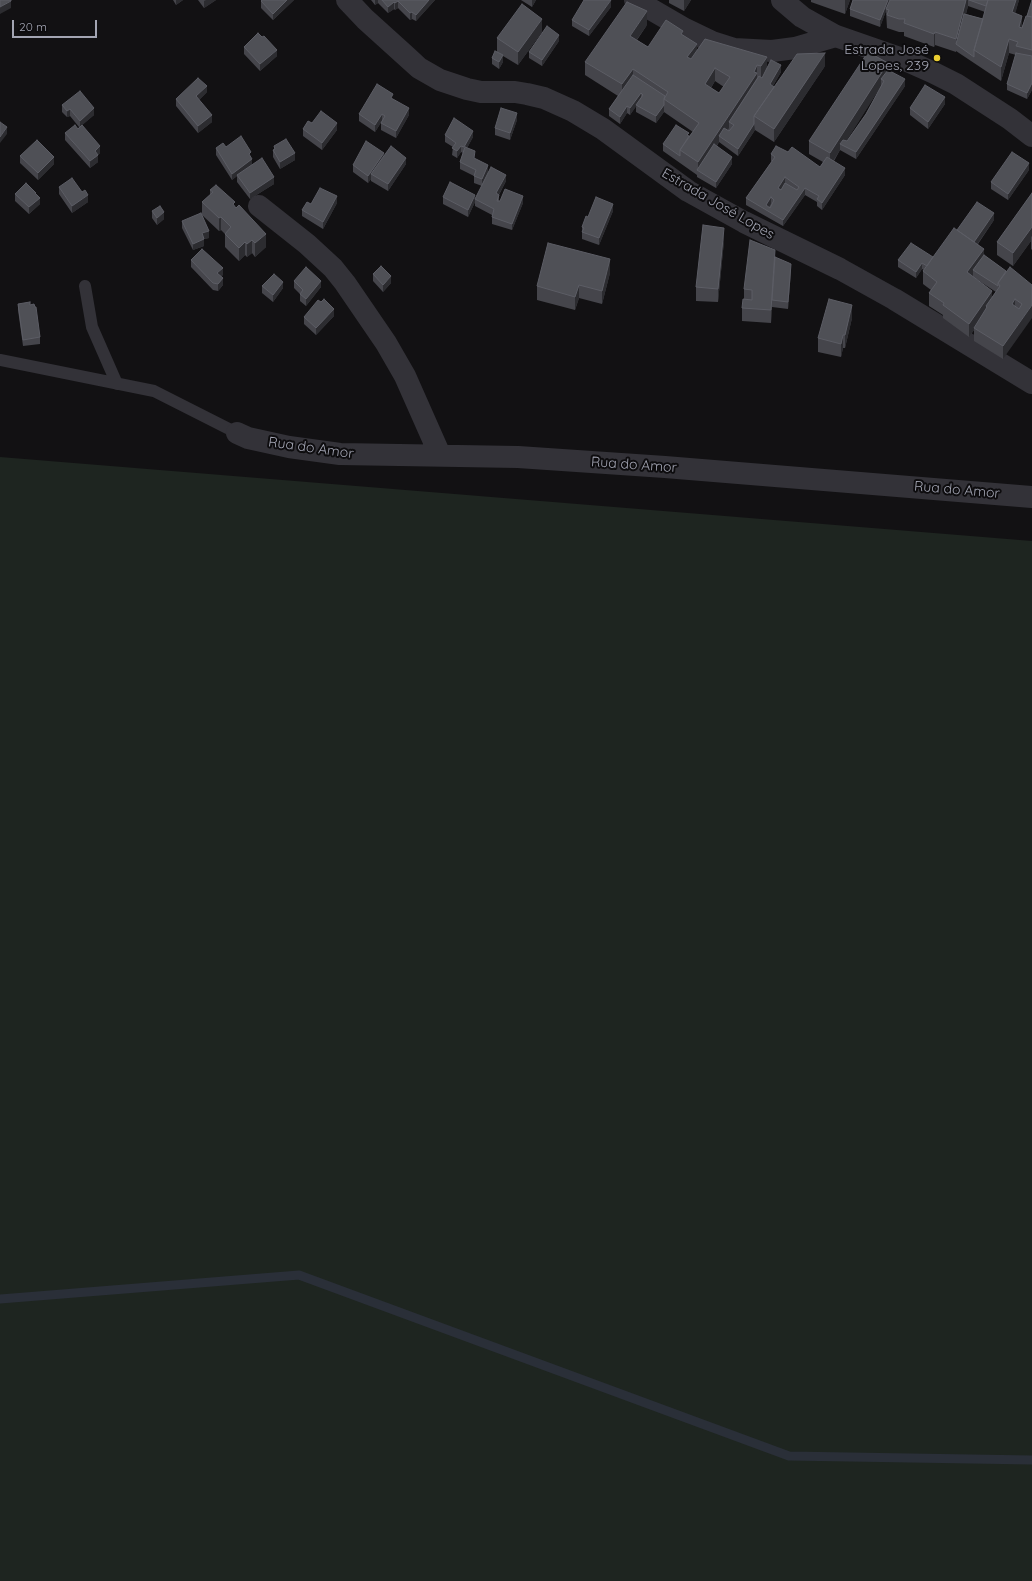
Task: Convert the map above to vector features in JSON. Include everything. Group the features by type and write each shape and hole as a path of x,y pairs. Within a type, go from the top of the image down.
{"street":[{"name":"Estrada José Lopes","path":"347,0 382,35 415,64 440,80 467,90 527,94 544,98 573,111 603,129 688,191 744,222 840,269 894,299 1032,383"},
{"path":"635,0 685,29 712,42 734,49 772,51 817,43 836,36"},
{"path":"782,0 808,21 836,36 905,60 950,81 1032,136"},
{"path":"259,206 307,244 345,282 367,313 401,370 440,455"},
{"name":"Rua do Amor","path":"237,434 267,442 313,451 340,454 518,457 937,488 1032,497"}],"lane":[{"path":"85,286 92,327 117,384"},
{"path":"0,360 154,391 237,434"}],"shaded area":[{"path":"0,457 1032,541 1032,1581 0,1581"}],"building":[{"path":"0,0 11,0 11,1 0,7"},
{"path":"287,0 273,14 261,1"},
{"path":"382,0 429,0 416,15 412,12 410,13 398,1 395,3 394,2 388,7"},
{"path":"584,0 611,0 589,30 572,20"},
{"path":"853,0 888,0 880,20 850,9"},
{"path":"890,0 966,0 956,39 935,32 934,34 904,23 905,19 899,19 887,15 889,10 886,9"},
{"path":"969,0 988,0 986,6"},
{"path":"988,0 1016,0 1012,12 1022,16 1019,27 1022,28 1026,16 1032,17 1032,50 1016,46 1018,42 1009,39 1001,67 974,50"},
{"path":"1032,0 1032,17 1027,16"},
{"path":"627,2 647,11 630,36 648,47 666,20 683,31 681,34 697,44 687,57 691,59 705,39 767,57 761,66 757,65 754,72 757,73 698,162 680,150 699,123 664,99 668,92 633,69 622,84 585,62","holes":["715,68 730,77 719,93 705,84"]},
{"path":"522,4 542,19 518,52 497,38"},
{"path":"964,14 983,19 974,50 974,57 956,44"},
{"path":"547,26 559,35 542,60 529,52"},
{"path":"258,33 262,37 264,36 277,50 260,64 244,47"},
{"path":"495,51 503,55 499,62 492,58"},
{"path":"868,52 888,63 830,153 809,141"},
{"path":"825,53 774,129 754,116 797,54"},
{"path":"1016,53 1032,56 1032,83 1027,93 1007,84"},
{"path":"771,60 781,65 770,84 774,87 754,116 754,124 738,149 719,136 724,128 729,131 734,125 729,122 759,76 762,78"},
{"path":"888,70 905,79 856,152 840,144 843,140 847,141 866,114 884,81 881,79"},
{"path":"633,75 665,96 664,105 656,116 636,105 643,95 641,93 630,108 627,106 620,117 609,109"},
{"path":"198,78 207,86 196,96 212,115 198,126 176,99"},
{"path":"377,84 393,94 391,98 409,108 396,131 381,123 385,116 382,114 375,125 359,114"},
{"path":"925,85 945,97 928,122 910,108"},
{"path":"80,91 94,108 80,121 70,109 67,111 62,105"},
{"path":"501,108 517,113 510,133 495,128"},
{"path":"321,111 337,123 322,143 303,129 308,121 312,123"},
{"path":"454,118 473,131 464,147 461,146 457,151 452,148 456,143 445,135"},
{"path":"0,122 7,127 0,137"},
{"path":"75,125 78,129 82,125 100,146 95,151 98,155 90,161 65,133"},
{"path":"676,125 689,133 687,135 689,136 680,150 680,156 663,144"},
{"path":"241,136 251,152 249,154 252,159 232,174 216,148 223,143 226,147"},
{"path":"286,139 295,153 280,162 273,150 275,149 274,146"},
{"path":"37,140 54,157 38,173 20,156"},
{"path":"366,141 384,153 368,176 353,165"},
{"path":"714,144 732,157 716,182 697,170"},
{"path":"391,146 406,158 388,184 371,174"},
{"path":"776,146 788,152 792,147 820,167 827,157 845,168 822,203 817,199 819,196 805,188 783,220 746,198 775,157 771,154","holes":["785,177 799,187 797,190 785,183 781,190 778,188","771,197 774,200 770,208 766,205"]},
{"path":"465,147 475,151 474,158 488,165 482,179 474,176 476,170 460,162"},
{"path":"1012,152 1029,163 1008,194 991,182"},
{"path":"262,158 274,177 250,193 237,175"},
{"path":"491,167 506,175 496,193 499,195 497,201 500,201 505,189 523,196 512,224 492,217 494,209 475,199"},
{"path":"72,178 82,192 85,190 88,195 72,206 59,187"},
{"path":"450,182 475,195 468,210 443,197"},
{"path":"26,183 40,198 29,207 15,194"},
{"path":"216,185 235,202 233,204 236,208 239,205 266,234 255,243 252,240 247,244 245,242 239,248 225,234 231,227 202,202 213,192 210,190"},
{"path":"320,188 337,196 323,222 302,210 307,202 311,204"},
{"path":"1032,193 1032,227 1013,253 997,242"},
{"path":"596,197 613,204 599,238 582,232 584,228 582,227 586,216 588,217"},
{"path":"977,202 994,213 974,242 957,230"},
{"path":"160,206 164,212 157,218 152,211"},
{"path":"201,213 209,231 202,233 204,239 193,244 182,221"},
{"path":"703,225 724,228 718,289 696,287"},
{"path":"954,228 984,249 967,272 992,291 969,324 943,305 944,303 929,293 937,282 923,271"},
{"path":"750,240 775,250 771,310 742,308 743,299 752,300 752,290 744,289"},
{"path":"548,243 610,259 602,291 579,285 575,297 537,286"},
{"path":"911,243 933,257 927,266 922,263 916,272 898,260"},
{"path":"202,249 223,268 217,273 223,278 218,284 213,283 191,260"},
{"path":"984,255 1006,271 998,283 998,286 973,270"},
{"path":"775,257 791,264 788,302 772,300"},
{"path":"381,266 391,276 383,285 373,274"},
{"path":"306,267 321,281 306,299 300,294 303,290 294,281"},
{"path":"1010,267 1032,285 1032,305 1003,346 974,328 987,307 986,306 1000,286 998,283","holes":["1015,299 1022,304 1019,309 1012,304"]},
{"path":"274,274 283,282 273,295 262,286"},
{"path":"324,299 334,309 316,328 304,317 318,300 321,302"},
{"path":"829,299 852,305 845,335 843,335 841,344 818,338"},
{"path":"30,302 30,305 34,304 36,307 40,337 23,340 18,304"}],"waterway":[{"path":"0,1299 299,1275 789,1456 1032,1460"}],"place":[{"name":"Estrada José Lopes, 239","path":"937,58"}]}
